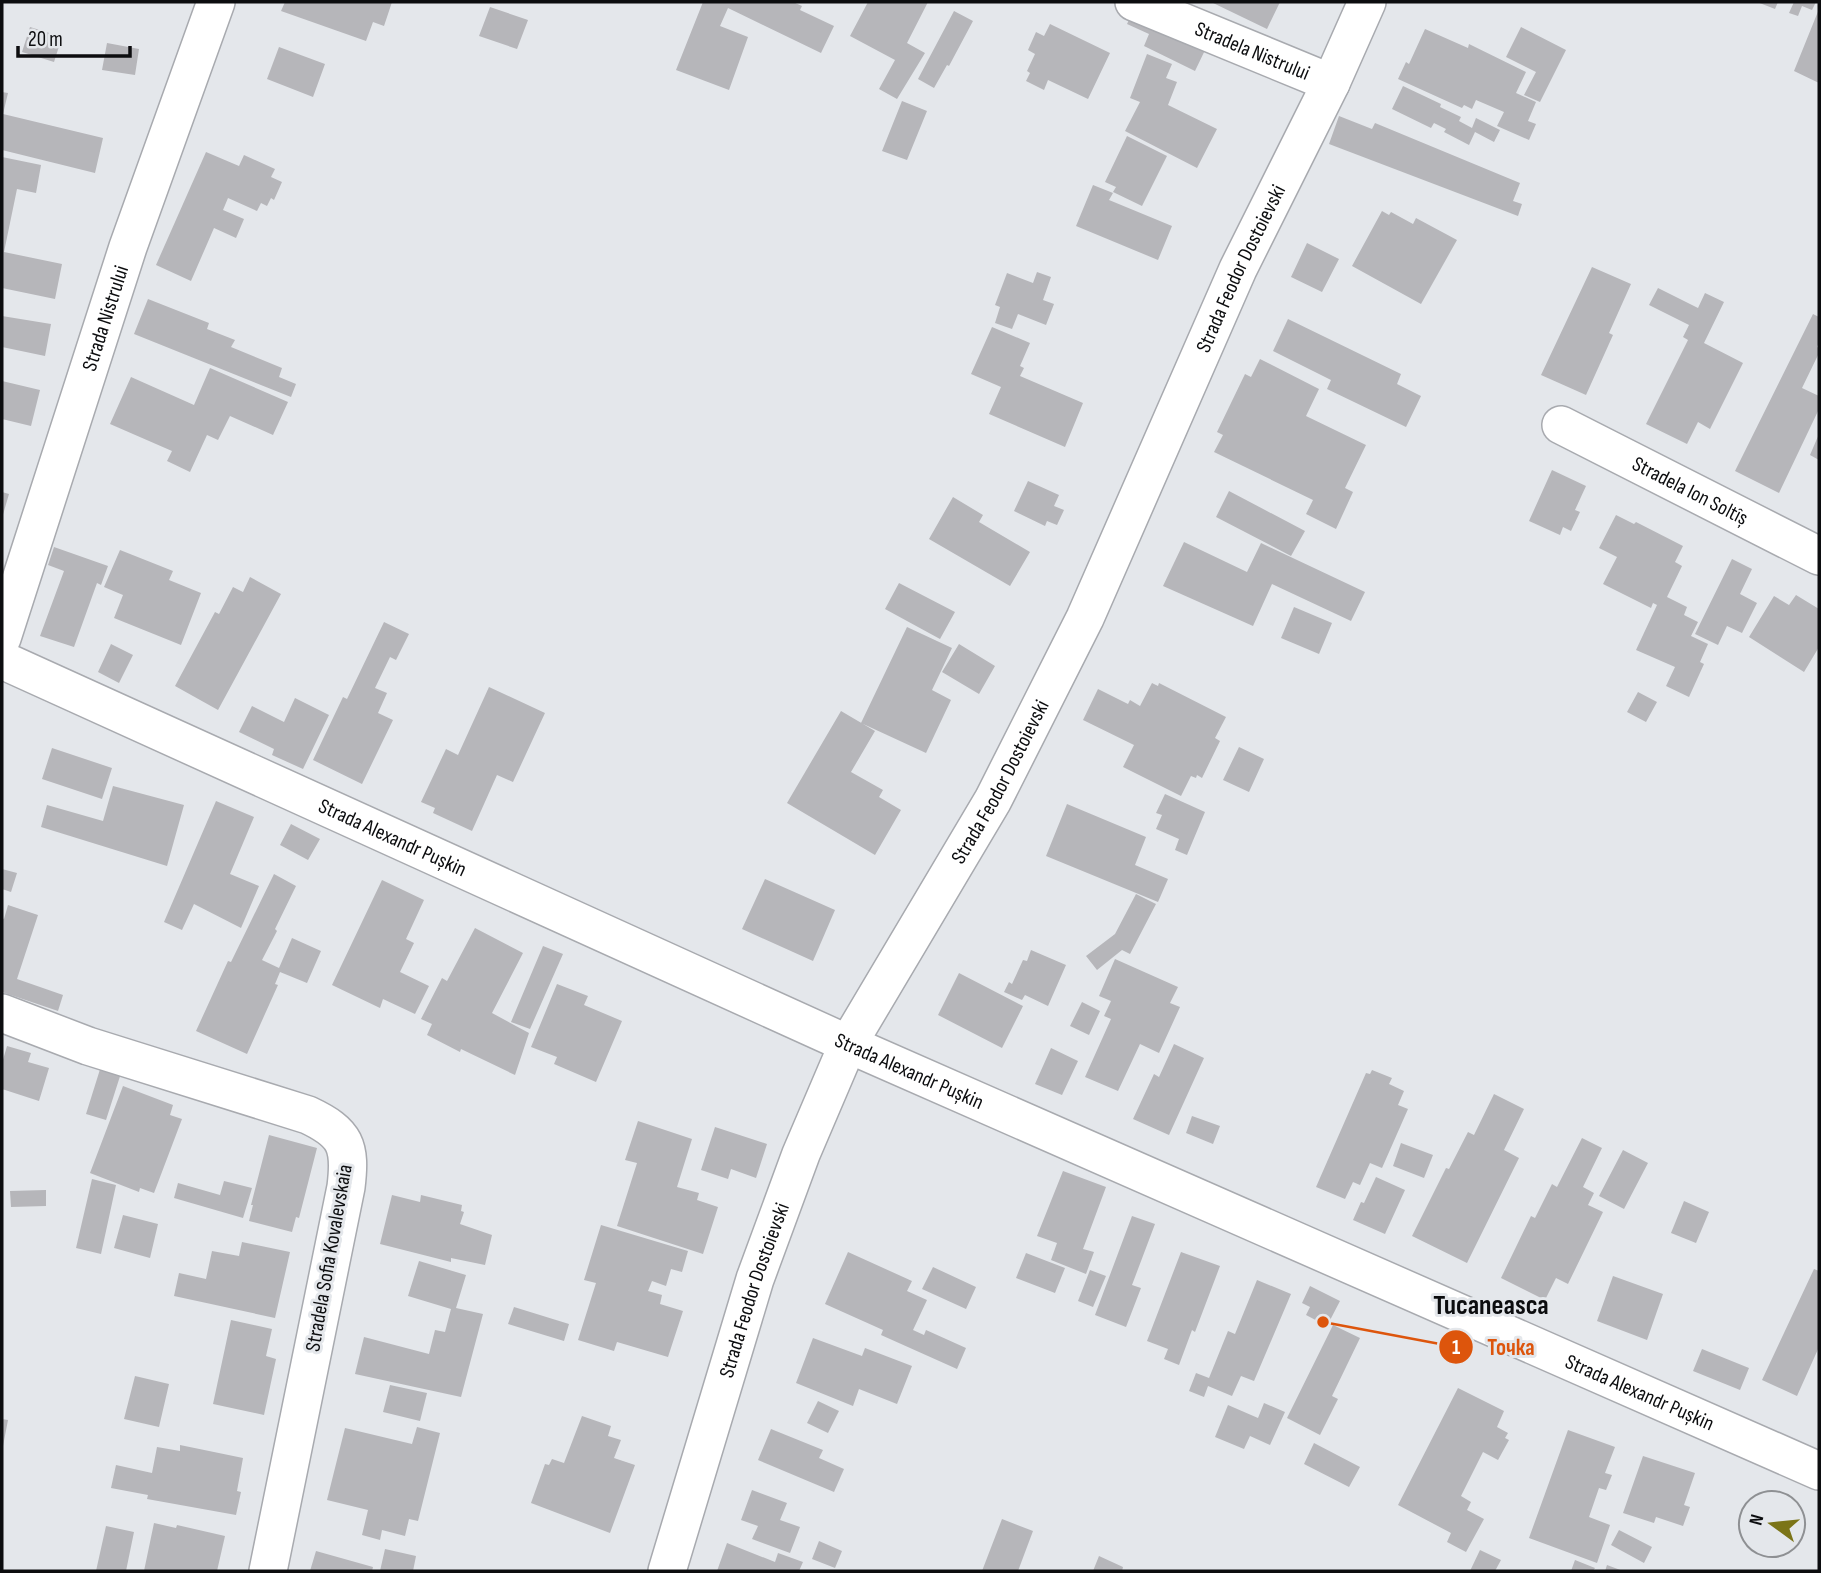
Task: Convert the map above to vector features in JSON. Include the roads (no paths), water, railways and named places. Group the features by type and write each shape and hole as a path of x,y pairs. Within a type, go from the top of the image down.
{"street":[{"name":"Strada Nistrului","path":"2,638 128,247 216,2"},
{"name":"Stradela Nistrului","path":"1134,2 1331,83"},
{"name":"Strada Feodor Dostoievski","path":"667,1571 755,1279 802,1154 848,1044 993,800 1079,630 1238,268 1331,83 1367,2"},
{"name":"Stradela Ion Soltîș","path":"1561,425 1819,556"},
{"name":"Strada Alexandr Pușkin","path":"2,660 848,1044 1819,1471"},
{"name":"Stradela Sofia Kovalevskaia","path":"2,1013 89,1046 308,1115 329,1125 344,1140 349,1161 346,1187 268,1571"}],"place":[{"name":"Точка","path":"1323,1322"}],"district":[{"name":"Tucaneasca","path":"1491,1305"}]}
